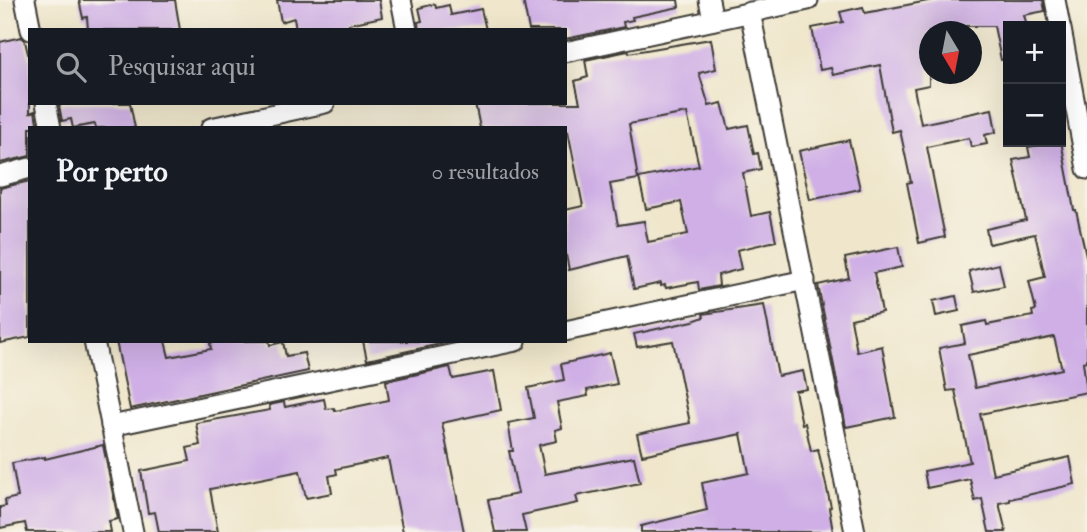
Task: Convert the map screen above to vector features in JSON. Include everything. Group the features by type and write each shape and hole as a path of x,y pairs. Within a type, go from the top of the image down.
{"street":[{"path":"25,0 31,28"},
{"path":"401,0 407,28"},
{"path":"709,0 713,20"},
{"path":"567,52 808,0"},
{"path":"1055,0 1059,21"},
{"path":"750,12 855,532"},
{"path":"1066,59 1087,169"},
{"path":"46,105 51,126"},
{"path":"220,126 316,105"},
{"path":"0,176 28,169"},
{"path":"567,331 804,280"},
{"path":"94,343 133,532"},
{"path":"111,426 506,343"}],"building":[{"path":"79,0 175,0 180,28 88,28 87,17 83,18"},
{"path":"277,0 379,0 382,17 349,24 350,28 296,28 294,18 281,22"},
{"path":"523,0 678,0 679,7 632,17 633,20 623,22 624,27 567,39 567,28 529,28"},
{"path":"933,0 1043,0 1045,11 1024,15 1026,21 1003,21 1003,60 994,26 982,26 982,21 919,21 919,84 929,84 914,88 921,124 992,109 996,132 985,135 987,144 971,147 969,138 927,147 945,237 919,243 907,183 911,182 900,130 892,132 880,65 833,75 831,68 820,70 812,28 843,22 840,12 863,7 865,13"},
{"path":"435,4 436,8 449,5 451,15 481,9 486,28 419,28 418,22 422,21 419,8"},
{"path":"21,37 25,41 28,54 28,105 30,113 35,111 38,126 28,126 28,156 0,163 0,42"},
{"path":"711,39 716,69 699,73 709,106 722,103 729,129 748,125 754,154 758,153 761,169 743,173 751,216 770,212 776,241 737,250 741,269 718,275 719,286 699,290 698,282 666,288 665,285 661,286 661,283 634,289 627,256 569,270 567,210 583,206 567,126 480,126 475,105 580,103 575,81 588,77 585,60 628,51 629,53","holes":["687,113 699,166 639,178 646,209 681,202 688,234 648,242 644,221 618,225 610,184 638,179 629,124"]},
{"path":"59,105 130,105 135,126 73,126 71,119 62,121"},
{"path":"849,140 860,189 810,200 799,151"},
{"path":"1028,147 1062,147 1087,260 1087,361 1083,362 1087,392 980,414 993,474 1070,457 1075,484 999,503 1006,532 989,532 982,499 975,501 970,479 927,488 924,471 970,462 955,390 947,391 939,348 965,343 962,326 986,321 987,325 1033,316 1032,311 1036,310 1029,281 1045,277 1035,234 989,244 986,229 1026,220 1013,160 1030,157","holes":["1054,337 1062,369 975,388 968,355"]},
{"path":"28,181 28,337 0,343 0,188"},
{"path":"898,247 902,267 874,273 882,312 851,319 857,352 882,346 895,417 846,427 818,285 849,278 845,258"},
{"path":"999,264 1004,286 974,292 969,271"},
{"path":"956,296 959,311 936,316 933,301"},
{"path":"764,305 778,376 803,371 807,389 795,391 811,451 818,449 831,507 833,532 641,532 641,526 707,510 702,483 749,473 741,434 642,455 637,434 690,423 673,341 637,347 634,334 693,321 704,317 703,314"},
{"path":"116,343 166,343 169,357 211,349 210,343 283,343 286,356 304,353 308,371 130,409"},
{"path":"363,343 445,343 367,360"},
{"path":"610,353 617,384 587,390 588,396 557,402 562,428 555,430 557,441 539,445 545,474 634,457 640,483 576,496 578,503 522,515 526,532 495,532 488,500 518,494 509,451 513,451 508,423 534,418 528,388 564,380 561,364"},
{"path":"450,367 453,379 494,371 501,410 442,423 464,532 403,532 388,458 336,469 337,474 329,476 332,493 306,498 300,471 210,489 218,532 159,532 155,512 148,513 141,471 190,461 187,448 200,445 196,423 270,410 269,405 284,402 285,407 324,399 326,409 334,408 335,411 389,400 386,381"},
{"path":"103,445 118,519 109,521 111,532 27,532 25,523 0,528 0,507 6,506 5,500 18,497 12,463 45,459"}]}
